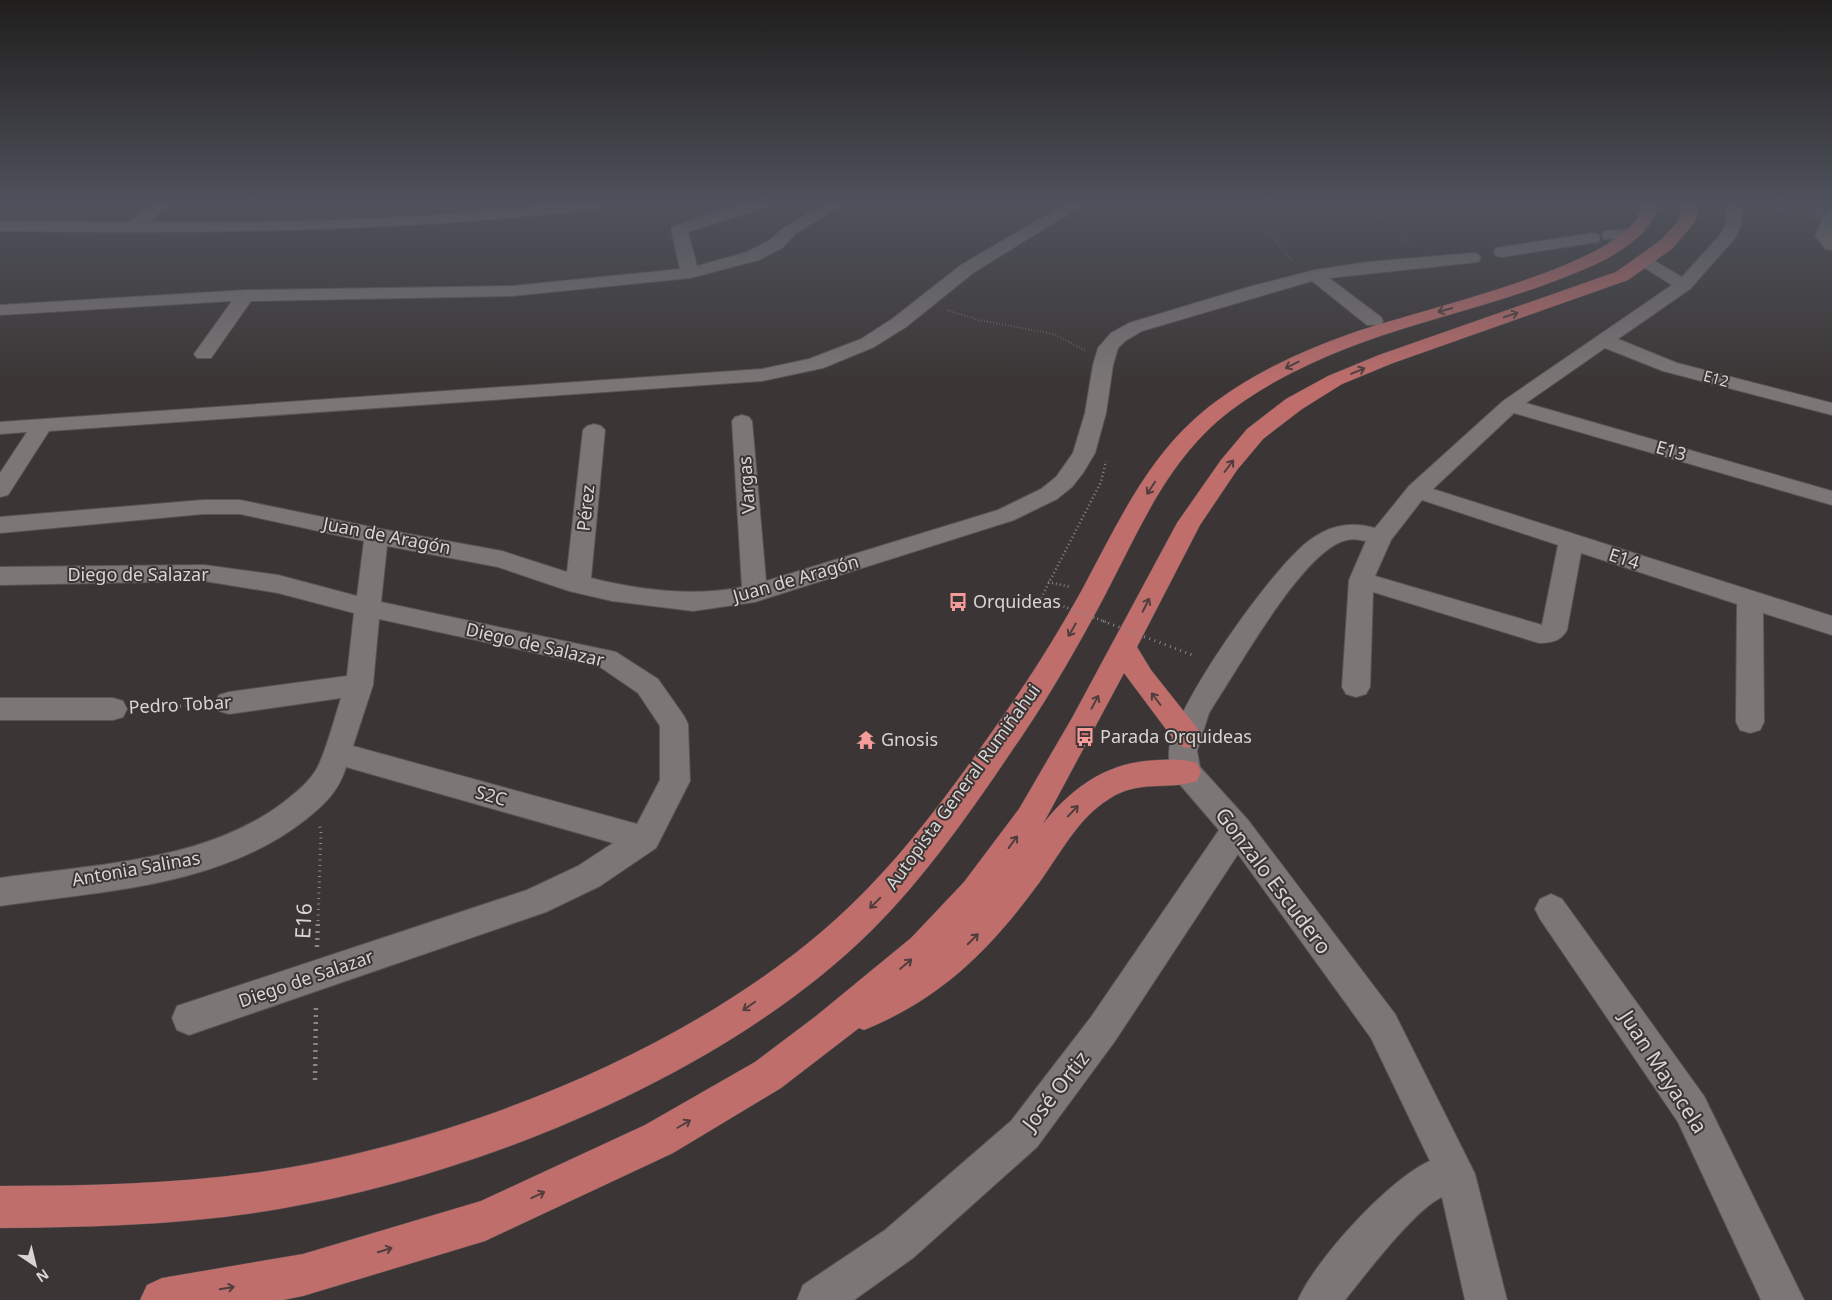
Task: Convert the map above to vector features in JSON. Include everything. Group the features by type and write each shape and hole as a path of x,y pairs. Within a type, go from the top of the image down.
{"highway":[{"name":"Autopista General Rumiñahui","path":"0,1207 103,1207 224,1197 316,1182 434,1152 542,1115 658,1060 740,1012 805,967 854,924 894,884 1019,716 1072,632 1140,505 1177,447 1206,419 1243,392 1304,359 1363,336 1546,279 1582,264"},
{"path":"162,1300 303,1275 485,1220 659,1139 768,1075 829,1029 923,950 976,893 1030,820 1190,522 1229,465 1255,434 1294,404 1335,380 1386,359 1622,276 1641,264"},
{"path":"1124,648 1141,678 1187,736"},
{"path":"829,1029 897,996 944,966 989,923 1072,810 1091,794 1124,777 1146,772 1186,772"}],"street":[{"path":"688,264 690,273"},
{"path":"0,310 246,296 512,291 690,273 725,264"},
{"path":"0,428 762,375 818,364 875,340 900,323 976,264"},
{"name":"Juan de Aragón","path":"0,525 222,506 253,509 376,536 502,559 578,585 612,592 685,602 732,598 755,593 1006,515 1024,509 1052,494 1073,474 1079,464 1096,411 1104,361 1109,347 1124,334 1178,314 1310,276 1414,264"},
{"path":"1647,264 1684,284"},
{"path":"1356,687 1361,580 1380,537 1417,491 1510,405 1684,284 1703,264"},
{"path":"1310,276 1374,320"},
{"path":"204,354 246,296"},
{"name":"E12","path":"1602,340 1670,367 1832,409"},
{"name":"E13","path":"1510,405 1832,498"},
{"name":"Vargas","path":"742,421 755,593"},
{"path":"0,490 43,424"},
{"name":"Pérez","path":"578,585 594,430"},
{"name":"E14","path":"1417,491 1832,626"},
{"path":"1186,772 1183,751 1196,712 1281,584 1302,559 1336,534 1358,530 1380,537"},
{"name":"Antonia Salinas","path":"0,892 164,868 211,856 247,841 276,825 313,796 328,778 338,753 359,685 376,536"},
{"path":"1361,580 1539,634 1548,634 1554,630 1571,541"},
{"name":"Diego de Salazar","path":"0,576 204,573 278,584 368,608 607,659 648,686 674,724 675,781 645,839 589,876 535,902 189,1018"},
{"path":"1750,600 1750,722"},
{"name":"Pedro Tobar","path":"229,703 359,685"},
{"name":"Pedro Tobar","path":"0,709 113,709"},
{"name":"S2C","path":"338,753 645,839"},
{"name":"Gonzalo Escudero","path":"1186,772 1237,829 1383,1026 1456,1174 1486,1300"},
{"name":"José Ortiz","path":"818,1300 899,1244 1024,1134 1103,1029 1237,829"},
{"name":"Juan Mayacela","path":"1551,909 1691,1109 1783,1300"},
{"path":"1319,1300 1356,1253 1410,1195 1431,1180 1456,1174"}],"path":[{"path":"1299,264 1310,276"},
{"path":"922,304 979,320 1054,334 1104,361"},
{"path":"1106,455 1101,482 1040,598 1195,656"},
{"path":"1048,582 1066,586"},
{"name":"Pedro Tobar","path":"113,709 229,703"},
{"name":"E16","path":"313,796 321,832 316,976 315,1080"}],"place":[{"name":"Orquideas","path":"958,602"},
{"name":"Parada Orquideas","path":"1085,737"},
{"name":"Gnosis","path":"866,740"}]}
